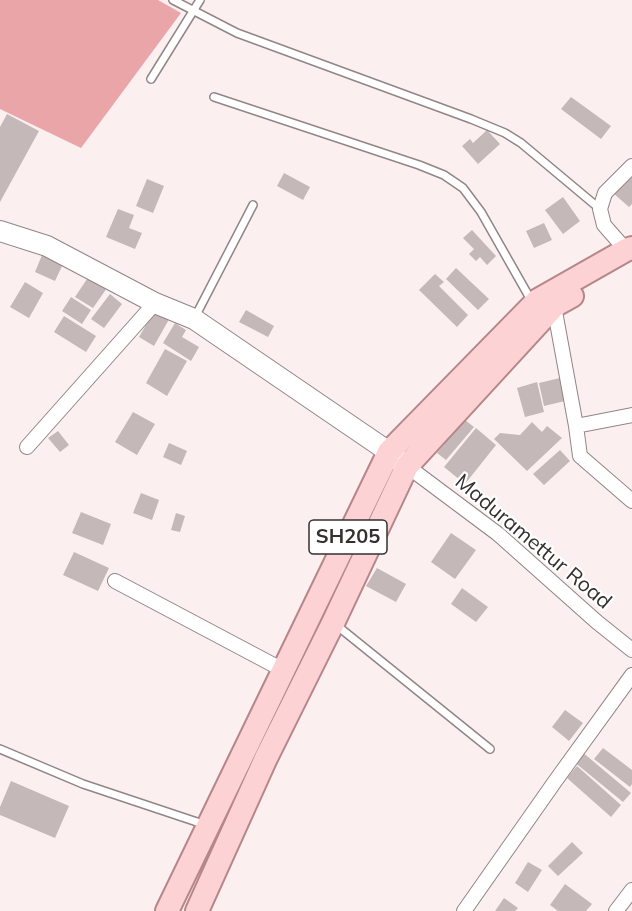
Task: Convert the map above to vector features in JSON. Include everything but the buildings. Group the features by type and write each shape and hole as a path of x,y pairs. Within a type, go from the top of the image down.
{"main road":[{"path":"0,231 47,246 155,303 194,319 407,466"},
{"name":"SH205","path":"167,911 389,452 542,304 630,254"},
{"path":"197,911 266,758 407,466 542,304"}],"street":[{"path":"630,254 604,225 600,209 605,193 632,166"},
{"path":"27,447 155,303"},
{"path":"542,304 576,426 580,456 632,501"},
{"path":"576,426 632,415"},
{"name":"Maduramettur Road","path":"407,466 498,534 632,650"},
{"path":"115,581 283,670"},
{"path":"464,911 632,675"},
{"path":"616,911 632,890"}],"lane":[{"path":"173,0 237,33 471,118 505,133 600,209"},
{"path":"151,79 200,0"},
{"path":"214,97 444,175 463,188 542,304"},
{"path":"194,319 254,205"},
{"path":"333,623 490,749"},
{"path":"0,749 83,784 208,826"}],"shaded area":[{"path":"0,0 158,0 181,13 81,148 0,109"}]}
